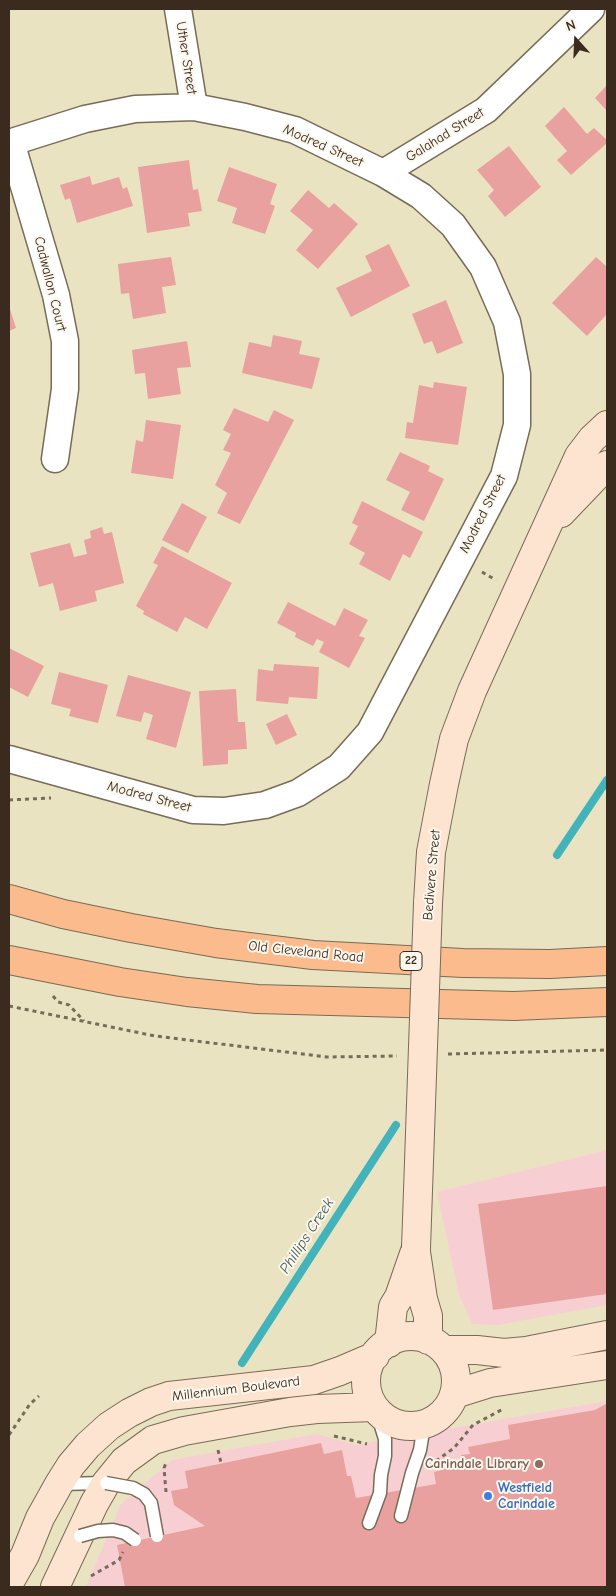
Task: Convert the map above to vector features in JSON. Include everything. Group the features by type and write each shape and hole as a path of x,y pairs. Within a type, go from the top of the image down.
{"highway":[{"name":"Old Cleveland Road","path":"9,899 63,914 132,928 216,943 313,955 462,964 550,964 607,960"},
{"path":"9,960 120,982 187,992 257,999 514,1006 607,1002"}],"street":[{"name":"Uther Street","path":"178,9 194,107"},
{"name":"Galahad Street","path":"383,173 486,110 591,9"},
{"name":"Modred Street","path":"9,759 193,810 224,811 265,805 298,794 338,766 370,732 504,476 517,425 517,374 507,322 483,267 453,225 421,196 383,173 295,130 245,117 194,107 135,110 86,119 10,143"},
{"name":"Cadwallon Court","path":"10,143 56,294 65,341 65,389 55,458"},
{"name":"Bedivere Street","path":"436,1345 423,1299 416,1248 428,903 432,852 444,784 454,739 482,667 579,456 592,439 607,425"},
{"name":"Bedivere Street","path":"549,524 607,465"},
{"name":"Bedivere Street","path":"382,1349 393,1307 399,1296 416,1248"},
{"path":"436,1345 451,1360 455,1370 454,1394 448,1407 438,1418 424,1424 410,1426 396,1423 379,1412 368,1394 366,1381 368,1368 382,1349 401,1338 415,1337 436,1345 504,1353 526,1351 607,1335"},
{"name":"Millennium Boulevard","path":"9,1584 25,1555 40,1518 58,1484 88,1445 109,1426 129,1413 151,1402 169,1396 314,1380 340,1371 382,1349"},
{"path":"454,1394 490,1383 607,1365"},
{"path":"55,1587 94,1504 106,1483 124,1461 153,1440 167,1435 317,1409 379,1412"}],"lane":[{"path":"369,1523 380,1493 381,1475 386,1456 386,1439 381,1426 379,1412"},
{"path":"401,1516 414,1465 420,1450 424,1424"},
{"path":"58,1484 106,1483 133,1488 144,1494 151,1503 157,1536"},
{"path":"80,1536 105,1530 125,1533 133,1539"}],"path":[{"path":"9,1006 155,1036 327,1057 404,1055"},
{"path":"443,1054 607,1050"},
{"path":"9,1435 30,1404 38,1396"},
{"path":"414,1465 427,1467 454,1448 473,1425 510,1405"},
{"path":"328,1435 372,1446 386,1456"},
{"path":"218,1447 221,1463"},
{"path":"153,1511 167,1500 164,1468 168,1459"},
{"path":"86,1580 93,1574 119,1560 133,1539"}],"shaded area":[{"path":"607,1150 607,1305 498,1325 472,1324 459,1295 437,1192"},
{"name":"Westfield Carindale","path":"607,1401 607,1587 86,1587 121,1504 172,1460 317,1434 356,1445"}],"building":[{"path":"607,85 607,111 595,98"},
{"path":"564,107 587,134 594,128 607,140 607,143 571,175 557,160 567,151 545,126"},
{"path":"509,146 541,187 505,217 488,196 494,190 477,170"},
{"path":"189,160 193,190 198,189 202,211 188,213 190,226 147,233 138,167"},
{"path":"229,167 277,184 270,204 275,206 265,234 232,223 237,208 217,201"},
{"path":"90,176 92,185 119,177 123,189 127,187 133,206 77,223 70,198 65,200 60,185"},
{"path":"308,190 329,208 334,203 358,224 318,269 296,250 313,230 290,211"},
{"path":"389,244 410,286 351,317 336,288 372,271 365,256"},
{"path":"171,257 176,285 162,287 166,313 133,319 129,293 121,294 118,264"},
{"path":"596,257 607,267 607,314 587,336 552,303"},
{"path":"446,300 463,343 437,354 432,341 424,344 412,314"},
{"path":"9,306 16,328 9,331"},
{"path":"273,335 302,341 299,354 320,358 312,389 242,373 249,342 271,347"},
{"path":"187,341 191,367 177,368 181,394 148,399 145,373 135,374 132,350"},
{"path":"434,382 467,387 458,445 405,438 407,422 413,423 419,385 433,388"},
{"path":"234,408 268,422 274,410 294,420 240,524 217,513 227,493 215,485 231,453 223,450 231,434 223,430"},
{"path":"146,420 181,425 173,479 131,473 136,440 143,442"},
{"path":"400,452 430,466 428,471 444,479 424,521 401,510 410,492 386,480"},
{"path":"362,501 423,532 410,558 403,554 390,581 359,564 365,553 349,544 358,526 352,523"},
{"path":"182,503 207,517 188,553 162,540"},
{"path":"102,527 104,534 112,532 124,583 95,591 97,601 60,611 53,583 39,587 30,553 70,543 74,557 87,554 84,540 91,538 90,531"},
{"path":"162,546 232,583 207,629 185,617 177,632 143,614 144,611 136,606 158,565 153,563"},
{"path":"288,602 335,626 344,608 368,620 359,636 365,638 349,668 319,652 324,642 317,639 313,646 295,637 296,633 277,623"},
{"path":"9,648 44,666 28,697 9,687"},
{"path":"274,664 319,667 317,699 289,697 288,704 256,701 258,669 273,671"},
{"path":"59,672 108,685 98,723 69,716 71,709 51,704"},
{"path":"128,675 191,692 176,748 146,739 153,715 144,712 141,722 116,716"},
{"path":"236,689 238,722 245,722 247,749 228,750 228,764 203,766 199,691"},
{"path":"287,714 297,735 276,745 266,724"},
{"path":"607,1186 607,1294 493,1310 478,1204"},
{"name":"Westfield Carindale","path":"606,1404 607,1587 125,1587 117,1545 205,1526 174,1505 171,1491 188,1488 185,1471 321,1443 324,1454 342,1450 347,1476 351,1476 356,1498 436,1484 434,1472 442,1470 440,1466 462,1462 461,1455 470,1454 468,1447 510,1439 508,1425 595,1410"}],"waterway":[{"name":"Phillips Creek","path":"557,855 607,780"},
{"name":"Phillips Creek","path":"242,1363 396,1125"}],"place":[{"name":"Carindale Library","path":"539,1464"},
{"name":"Westfield Carindale","path":"488,1496"}]}
